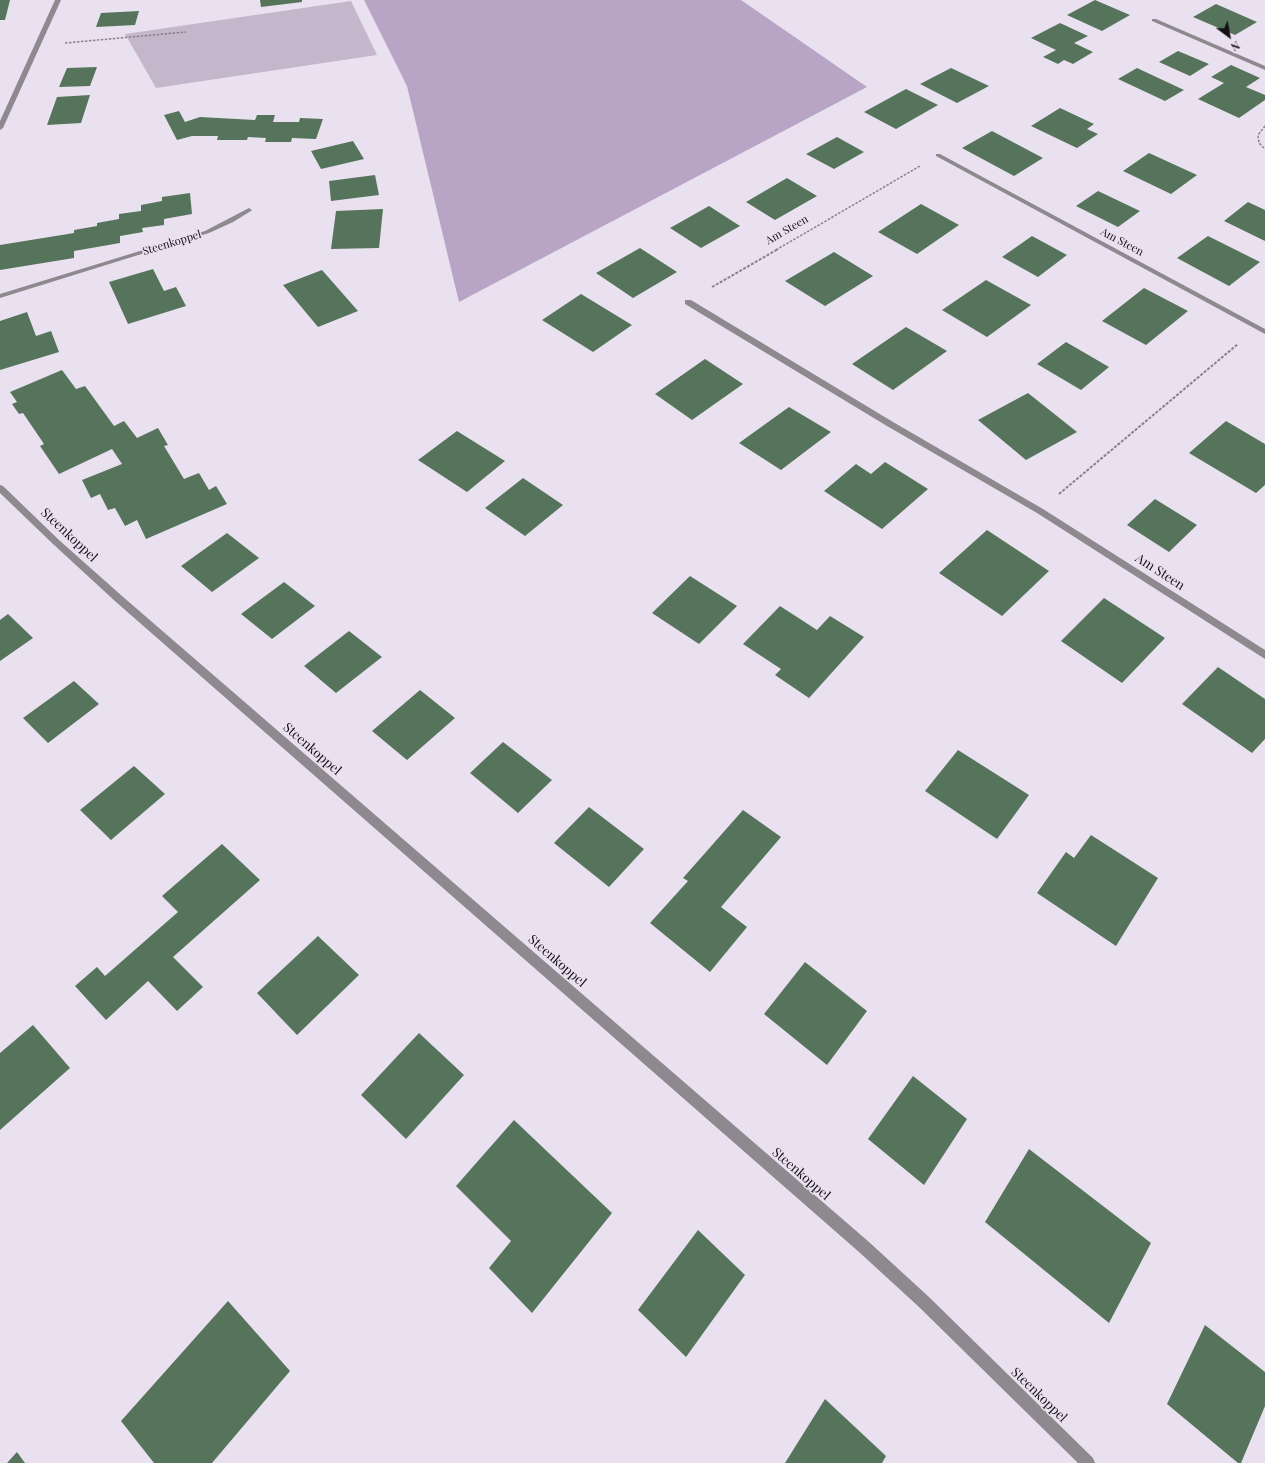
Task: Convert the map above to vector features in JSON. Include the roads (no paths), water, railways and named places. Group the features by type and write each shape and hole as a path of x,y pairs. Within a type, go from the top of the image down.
{"street":[{"path":"0,128 58,0"},
{"path":"1154,20 1265,68"},
{"name":"Am Steen","path":"938,156 1265,332"},
{"name":"Steenkoppel","path":"0,296 207,232 231,221 249,210"},
{"name":"Am Steen","path":"688,302 890,424 1040,511 1265,655"},
{"name":"Steenkoppel","path":"0,488 56,542 119,599 864,1247 924,1302 1088,1463"}]}
